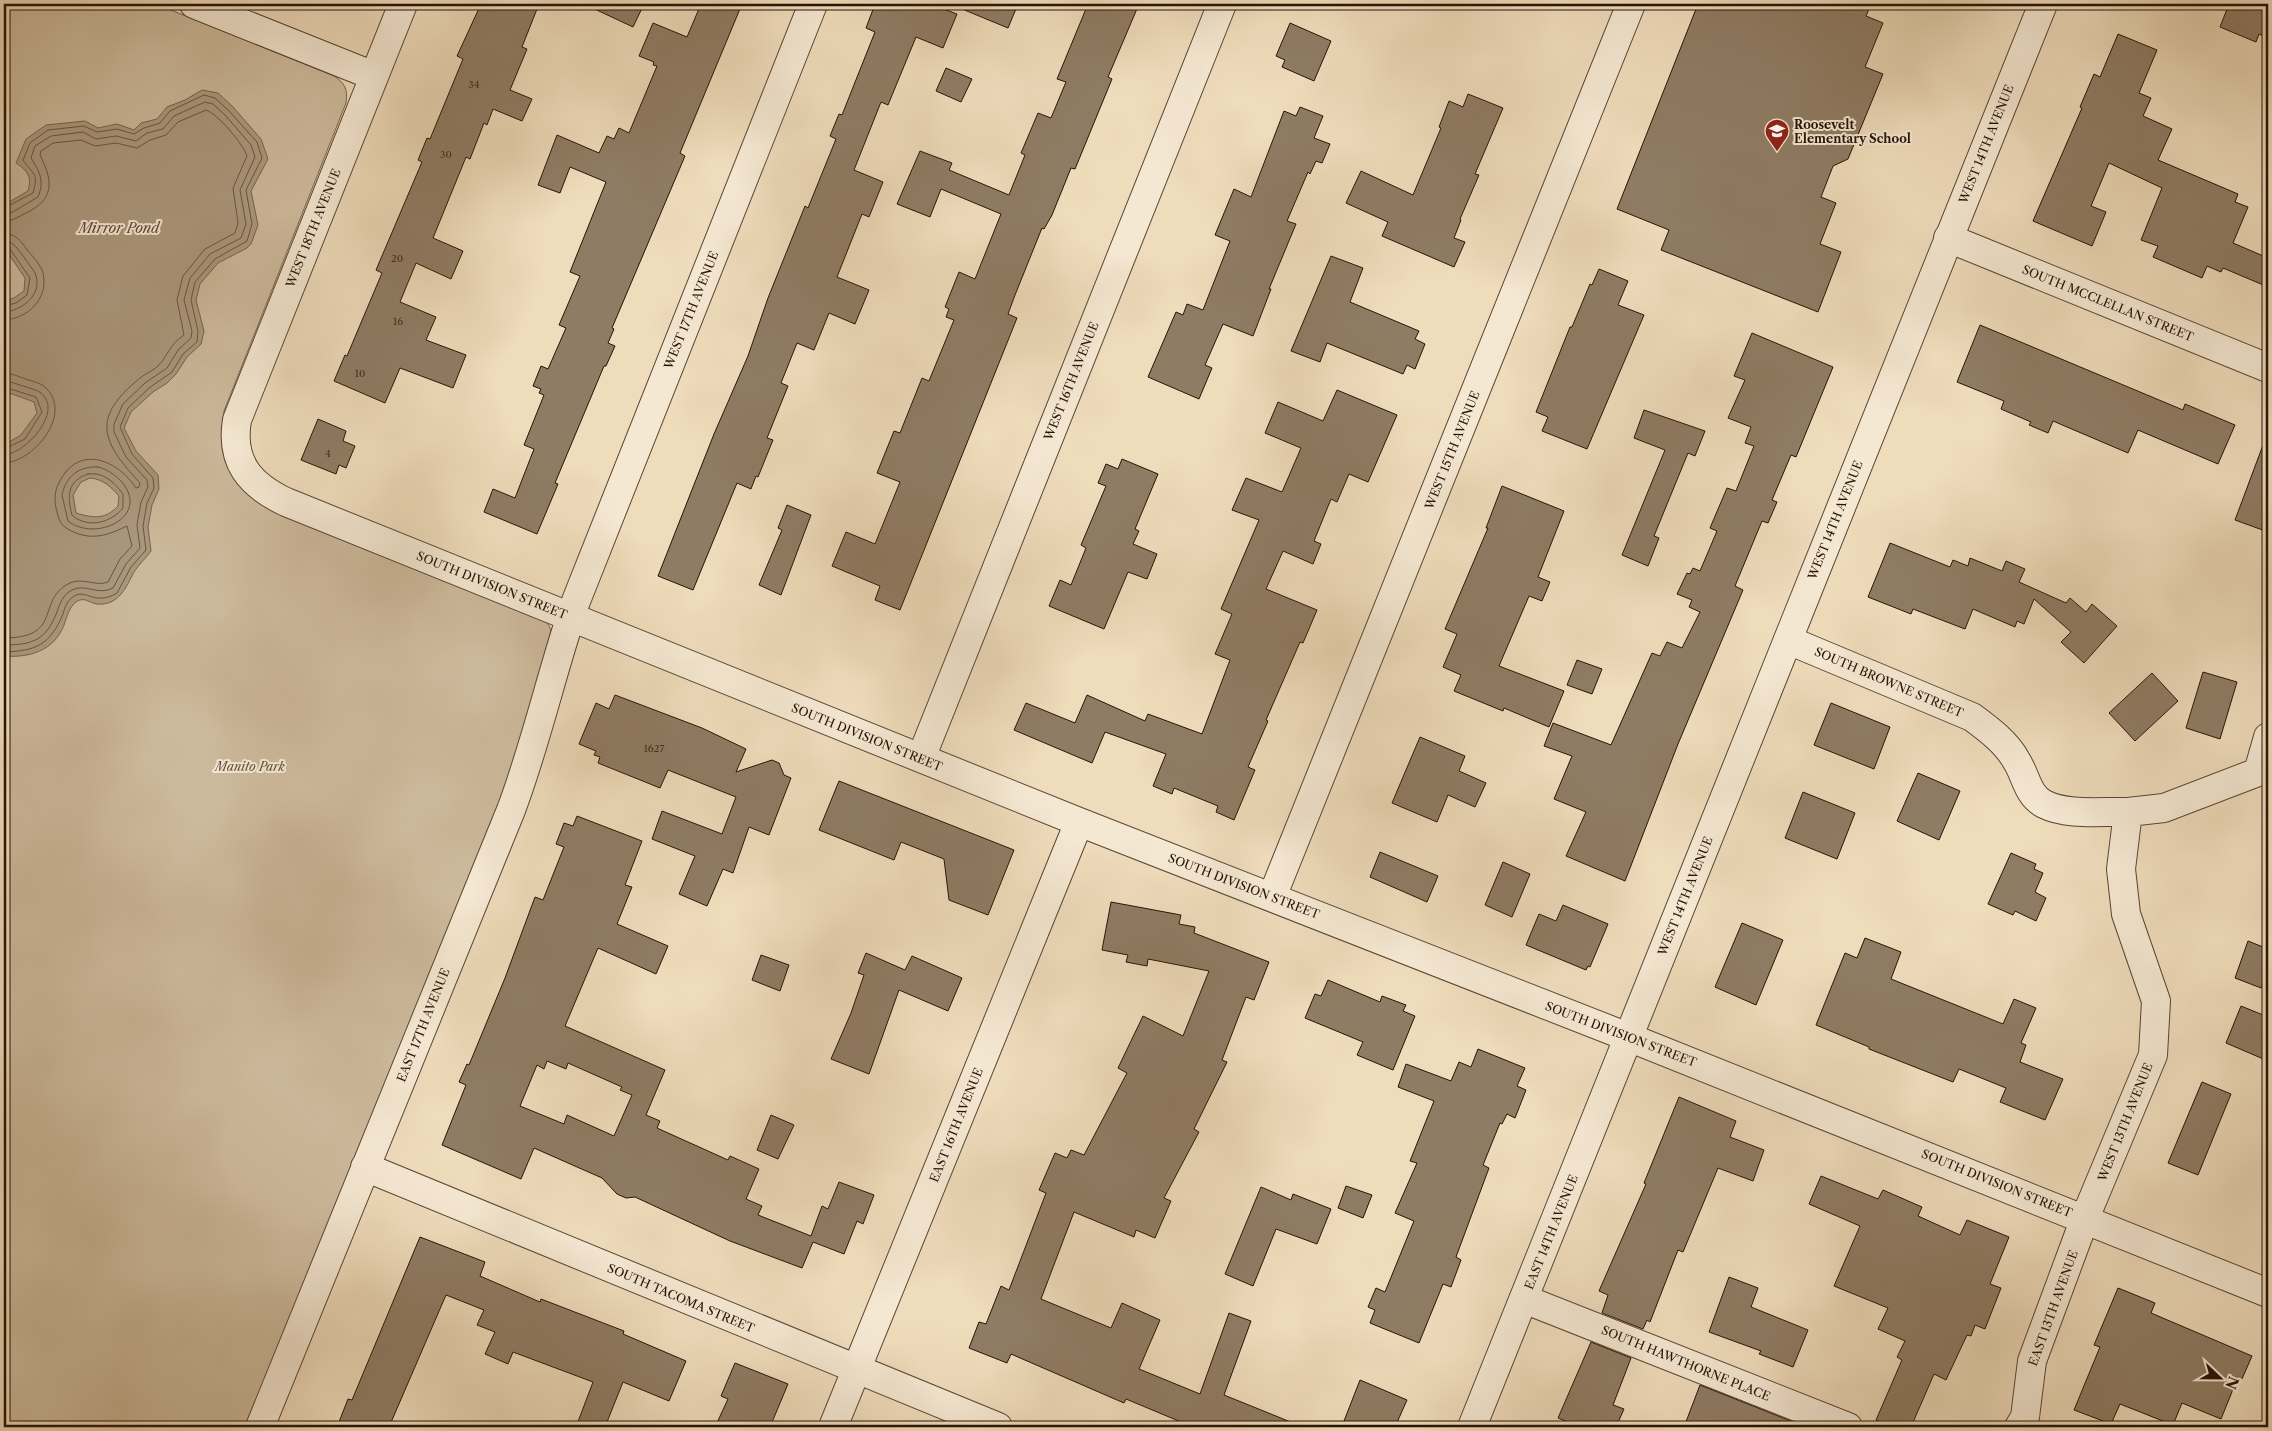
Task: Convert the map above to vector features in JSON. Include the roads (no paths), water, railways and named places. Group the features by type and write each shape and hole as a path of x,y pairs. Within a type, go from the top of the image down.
{"street":[{"path":"194,4 374,76"},
{"name":"WEST 18TH AVENUE","path":"238,455 235,433 240,411 403,4"},
{"name":"WEST 17TH AVENUE","path":"570,617 813,4"},
{"name":"WEST 16TH AVENUE","path":"922,758 1222,4"},
{"name":"WEST 15TH AVENUE","path":"1272,897 1631,4"},
{"name":"WEST 14TH AVENUE","path":"1628,1037 2043,4"},
{"name":"SOUTH MCCLELLAN STREET","path":"1948,238 2268,368"},
{"name":"SOUTH DIVISION STREET","path":"238,455 250,477 262,489 278,498 1079,822 2086,1218 2268,1293"},
{"name":"EAST 17TH AVENUE","path":"260,1427 520,786 570,617"},
{"name":"SOUTH BROWNE STREET","path":"1788,640 1878,676 1972,717 1996,736 2016,759 2029,790 2044,804 2064,810 2128,812"},
{"path":"2128,812 2164,808 2263,773 2268,737"},
{"name":"WEST 13TH AVENUE","path":"2086,1218 2153,1055 2156,1001 2126,914 2121,869 2128,812"},
{"name":"EAST 16TH AVENUE","path":"833,1427 1079,822"},
{"name":"EAST 14TH AVENUE","path":"1472,1427 1628,1037"},
{"name":"SOUTH TACOMA STREET","path":"366,1167 857,1371 998,1427"},
{"name":"EAST 13TH AVENUE","path":"2020,1427 2025,1417 2032,1361 2086,1218"},
{"name":"SOUTH HAWTHORNE PLACE","path":"1524,1299 1848,1427"}],"water":[{"name":"Mirror Pond","path":"202,90 218,93 261,139 268,159 251,191 258,225 251,244 218,263 200,284 196,300 204,331 201,344 187,357 176,374 167,383 153,392 131,412 124,428 136,451 158,475 159,489 152,505 148,527 151,551 136,569 125,589 116,599 105,604 79,600 70,609 60,634 47,647 23,656 4,656 4,445 21,435 37,413 34,402 4,391 4,301 14,298 24,291 25,278 4,247 4,205 28,191 29,186 28,175 16,163 26,139 46,125 85,121 98,128 117,124 134,130 141,123 157,119 167,107 185,100","holes":["90,478 106,484 119,496 118,506 108,514 98,517 76,513 73,495 81,482"]}],"place":[{"name":"Roosevelt Elementary School","path":"1777,152"}],"park label":[{"name":"Manito Park","path":"250,766"}]}
